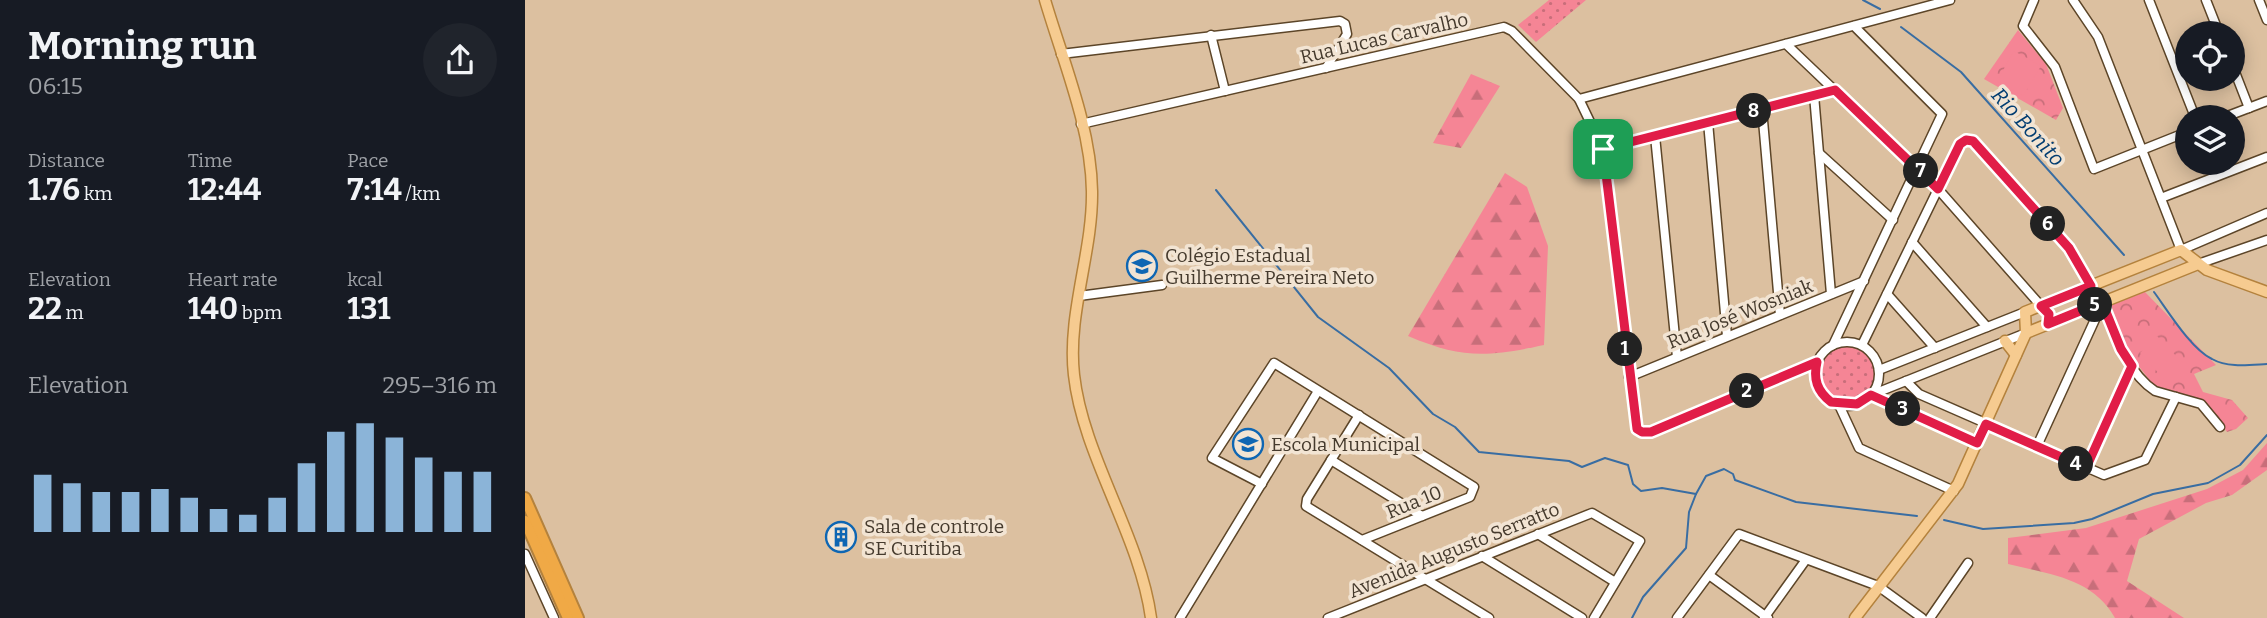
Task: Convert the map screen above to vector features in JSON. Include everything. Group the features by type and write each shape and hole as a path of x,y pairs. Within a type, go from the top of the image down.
{"highway":[{"path":"525,498 578,618"},
{"path":"525,521 568,618"}],"main road":[{"path":"1045,0 1081,124 1092,192 1073,349 1079,401 1142,578 1151,618"},
{"path":"1855,618 1954,491 2026,333 2025,312 2181,250 2198,264 2267,292"},
{"path":"2026,333 2198,264"},
{"path":"2041,306 2049,314 2048,324"},
{"path":"2005,341 2016,355"}],"street":[{"path":"1854,26 1942,114 1833,345 1817,362 1651,432 1639,431 1634,422 1603,149 1579,99 1950,0"},
{"path":"2034,0 2023,26 2055,67 2094,169 2175,137"},
{"path":"2073,0 2098,37 2181,250 2267,213"},
{"path":"2149,0 2190,105"},
{"path":"2206,0 2215,21"},
{"path":"2259,0 2267,20"},
{"path":"1061,54 1332,20 1345,24 1347,34 1326,68"},
{"name":"Rua Lucas Carvalho","path":"1081,124 1504,27 1512,31 1579,99"},
{"path":"1211,35 1225,91"},
{"path":"1786,44 1938,189 2041,306"},
{"path":"1603,149 1835,90"},
{"path":"2242,91 2249,108"},
{"path":"1814,95 1831,294"},
{"path":"2245,110 2267,101"},
{"path":"1762,109 1780,315"},
{"path":"1708,122 1727,336"},
{"path":"1655,136 1677,357"},
{"path":"1861,345 1958,148 1966,140 1976,143 2069,248 2091,286"},
{"path":"1819,153 1893,220"},
{"path":"2161,198 2267,157"},
{"path":"2198,264 2267,240"},
{"path":"1912,242 1987,327"},
{"name":"Rua José Wosniak","path":"1629,377 1864,281"},
{"path":"1079,296 1162,285"},
{"path":"1887,294 1935,348"},
{"path":"2102,302 2121,349 2152,390 2204,405 2220,427"},
{"path":"2037,446 2102,302"},
{"path":"1879,370 2025,312"},
{"path":"1817,362 1815,380 1818,388 1831,402 1839,405 1857,404 1871,395 2026,333"},
{"path":"1833,345 1842,342 1861,345 1870,351 1879,370 1871,395"},
{"path":"1262,484 1212,458 1273,363 1359,415 1305,504 1489,618"},
{"path":"2086,468 2132,366"},
{"path":"1906,381 1919,394 2104,475 2145,460 2176,397"},
{"path":"1180,618 1318,391"},
{"path":"1871,395 1977,443"},
{"path":"1839,405 1859,448 1954,491"},
{"name":"Rua 10","path":"1359,415 1471,484 1475,490 1470,497 1362,540"},
{"path":"1331,460 1422,516"},
{"name":"Avenida Augusto Serratto","path":"1335,617 1592,513 1640,541 1615,582"},
{"path":"1538,534 1615,582 1594,618"},
{"path":"1677,618 1739,534 1805,561 1878,586 1922,618"},
{"path":"525,554 554,618"},
{"path":"1482,556 1581,618"},
{"path":"1709,575 1766,617 1805,561"},
{"path":"1930,618 1968,563"}],"green space":[{"path":"1549,0 1586,0 1536,42 1518,25"},
{"path":"2018,30 2046,64 2063,108 2056,120 1984,79"},
{"path":"2014,51 2041,66 2023,96 1997,81"},
{"path":"1471,74 1500,86 1461,148 1433,143"},
{"path":"1505,173 1527,187 1548,246 1544,345 1475,354 1444,349 1408,336"},
{"path":"2145,292 2216,365 2194,374 2203,392 2232,400 2248,418 2236,429 2227,432 2205,401 2154,386 2128,352 2111,305"},
{"path":"2157,336 2182,362 2164,379 2140,353"},
{"path":"1841,345 1853,345 1867,353 1875,367 1873,384 1867,393 1853,401 1841,401 1824,389 1819,379 1819,367 1831,350"},
{"path":"2267,443 2267,470 2232,495 2206,503 2139,539 2127,581 2184,618 2115,618 2095,594 2082,586 2054,575 2008,564 2008,538 2086,528 2207,489 2243,470"}],"waterway":[{"name":"Rio Bonito","path":"1863,0 1880,9"},
{"name":"Rio Bonito","path":"1901,27 1961,72 2124,255"},
{"path":"1216,190 1318,317 1389,368 1433,414 1455,427 1479,452 1569,461 1582,467 1605,458 1628,465 1633,484 1641,491 1662,488 1696,494 1706,476 1724,469 1733,474 1735,480 1796,502 1917,516"},
{"name":"Rio Bonito","path":"2154,292 2180,329 2204,354 2225,364 2267,364"},
{"path":"1944,520 1983,529 2074,523 2092,519 2153,494 2208,483 2240,465 2267,435"},
{"path":"1632,618 1643,597 1686,548 1689,512 1696,494"}],"place":[{"name":"Colégio Estadual Guilherme Pereira Neto","path":"1142,266"},
{"name":"Escola Municipal","path":"1248,444"},
{"name":"Sala de controle SE Curitiba","path":"841,537"}],"route":[{"path":"1835,90 1938,189 1960,144 1970,139 2069,248 2091,286 2041,306 2049,314 2048,324 2102,302 2121,349 2132,366 2086,468 1986,424 1977,443 1871,395 1864,401 1848,406 1831,402 1818,388 1815,380 1817,362 1651,432 1639,431 1634,422 1603,149 1835,90"}]}
